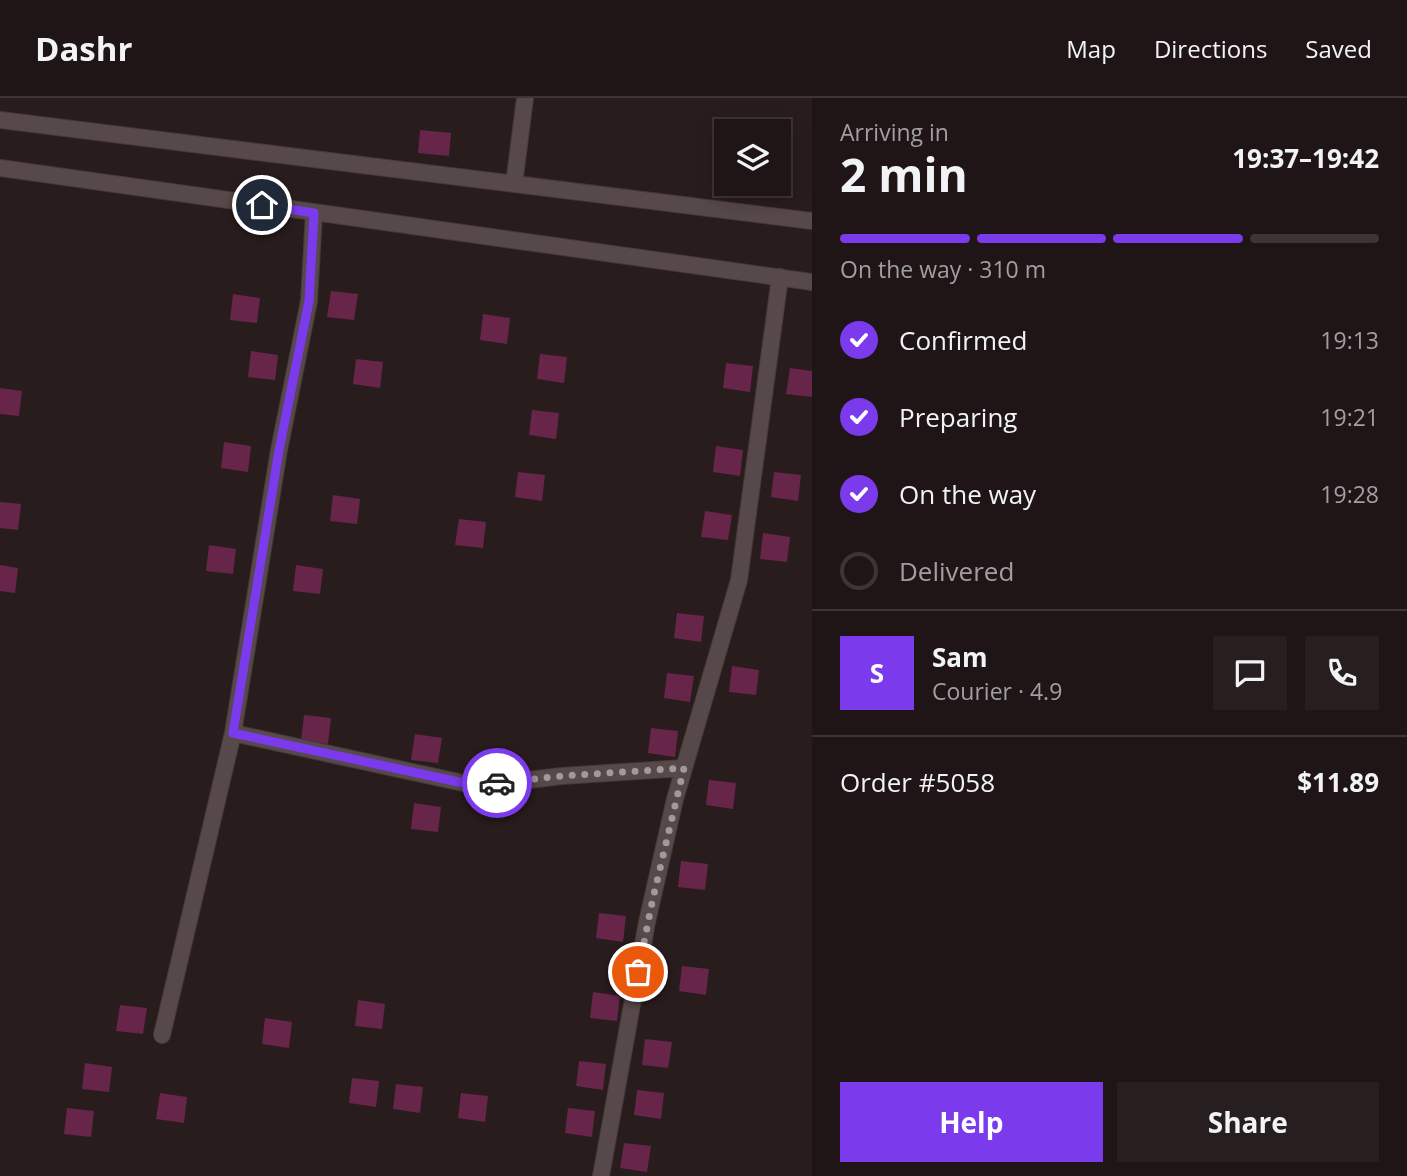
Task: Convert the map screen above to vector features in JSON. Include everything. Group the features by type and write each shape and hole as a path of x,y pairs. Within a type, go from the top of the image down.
{"street":[{"path":"514,184 525,98"},
{"path":"0,121 812,221"},
{"path":"0,168 812,282"},
{"path":"162,1034 233,733 279,450 309,301 314,213"},
{"path":"601,1176 647,922 684,768 739,580 780,277"},
{"path":"233,733 477,786 562,776 684,768"}],"building":[{"path":"420,130 451,133 449,156 418,153"},
{"path":"331,291 358,294 354,320 327,317"},
{"path":"233,294 260,298 257,323 230,320"},
{"path":"483,314 510,318 507,344 480,340"},
{"path":"251,351 278,355 275,380 248,377"},
{"path":"540,354 567,357 564,383 537,379"},
{"path":"356,359 383,362 380,388 353,384"},
{"path":"726,363 753,366 750,392 723,388"},
{"path":"790,368 812,371 812,397 786,394"},
{"path":"0,388 22,391 19,416 0,414"},
{"path":"532,410 559,413 556,439 529,435"},
{"path":"224,442 251,446 248,472 221,468"},
{"path":"716,446 743,450 740,476 713,472"},
{"path":"518,472 545,475 542,501 515,497"},
{"path":"774,472 801,475 798,501 771,497"},
{"path":"333,495 360,499 357,524 330,521"},
{"path":"0,502 21,504 18,530 0,528"},
{"path":"705,511 732,515 728,540 701,537"},
{"path":"459,519 486,522 483,548 455,545"},
{"path":"763,533 790,537 787,562 760,559"},
{"path":"209,545 236,549 233,574 206,571"},
{"path":"0,565 18,568 15,593 0,591"},
{"path":"296,565 323,569 320,594 293,591"},
{"path":"677,613 704,616 701,642 674,638"},
{"path":"732,666 759,670 756,695 729,692"},
{"path":"667,673 694,676 690,702 664,698"},
{"path":"304,715 331,718 328,744 301,741"},
{"path":"651,728 678,731 675,757 648,753"},
{"path":"415,734 442,738 438,763 411,760"},
{"path":"709,780 736,783 733,809 706,805"},
{"path":"414,803 441,807 438,832 411,829"},
{"path":"681,861 708,864 705,890 678,887"},
{"path":"599,913 626,916 623,942 596,938"},
{"path":"682,966 709,969 706,995 679,991"},
{"path":"593,992 620,996 617,1021 590,1018"},
{"path":"358,1000 385,1004 382,1029 355,1026"},
{"path":"120,1005 147,1008 143,1034 116,1031"},
{"path":"265,1018 292,1022 289,1048 262,1044"},
{"path":"645,1039 672,1042 668,1068 642,1065"},
{"path":"579,1061 606,1064 603,1090 576,1086"},
{"path":"85,1063 112,1067 109,1092 82,1089"},
{"path":"352,1078 379,1081 376,1107 349,1103"},
{"path":"396,1084 423,1087 420,1113 393,1109"},
{"path":"637,1090 664,1093 661,1119 634,1115"},
{"path":"160,1093 187,1097 184,1123 156,1119"},
{"path":"461,1093 488,1096 485,1122 458,1118"},
{"path":"67,1108 94,1111 91,1137 64,1134"},
{"path":"568,1108 595,1111 592,1137 565,1133"},
{"path":"624,1143 651,1146 647,1172 620,1168"}],"way so far":[{"path":"497,783 684,768 647,922 638,972"}],"route":[{"path":"262,205 314,213 311,279 279,450 233,733 477,786 497,783"}]}
